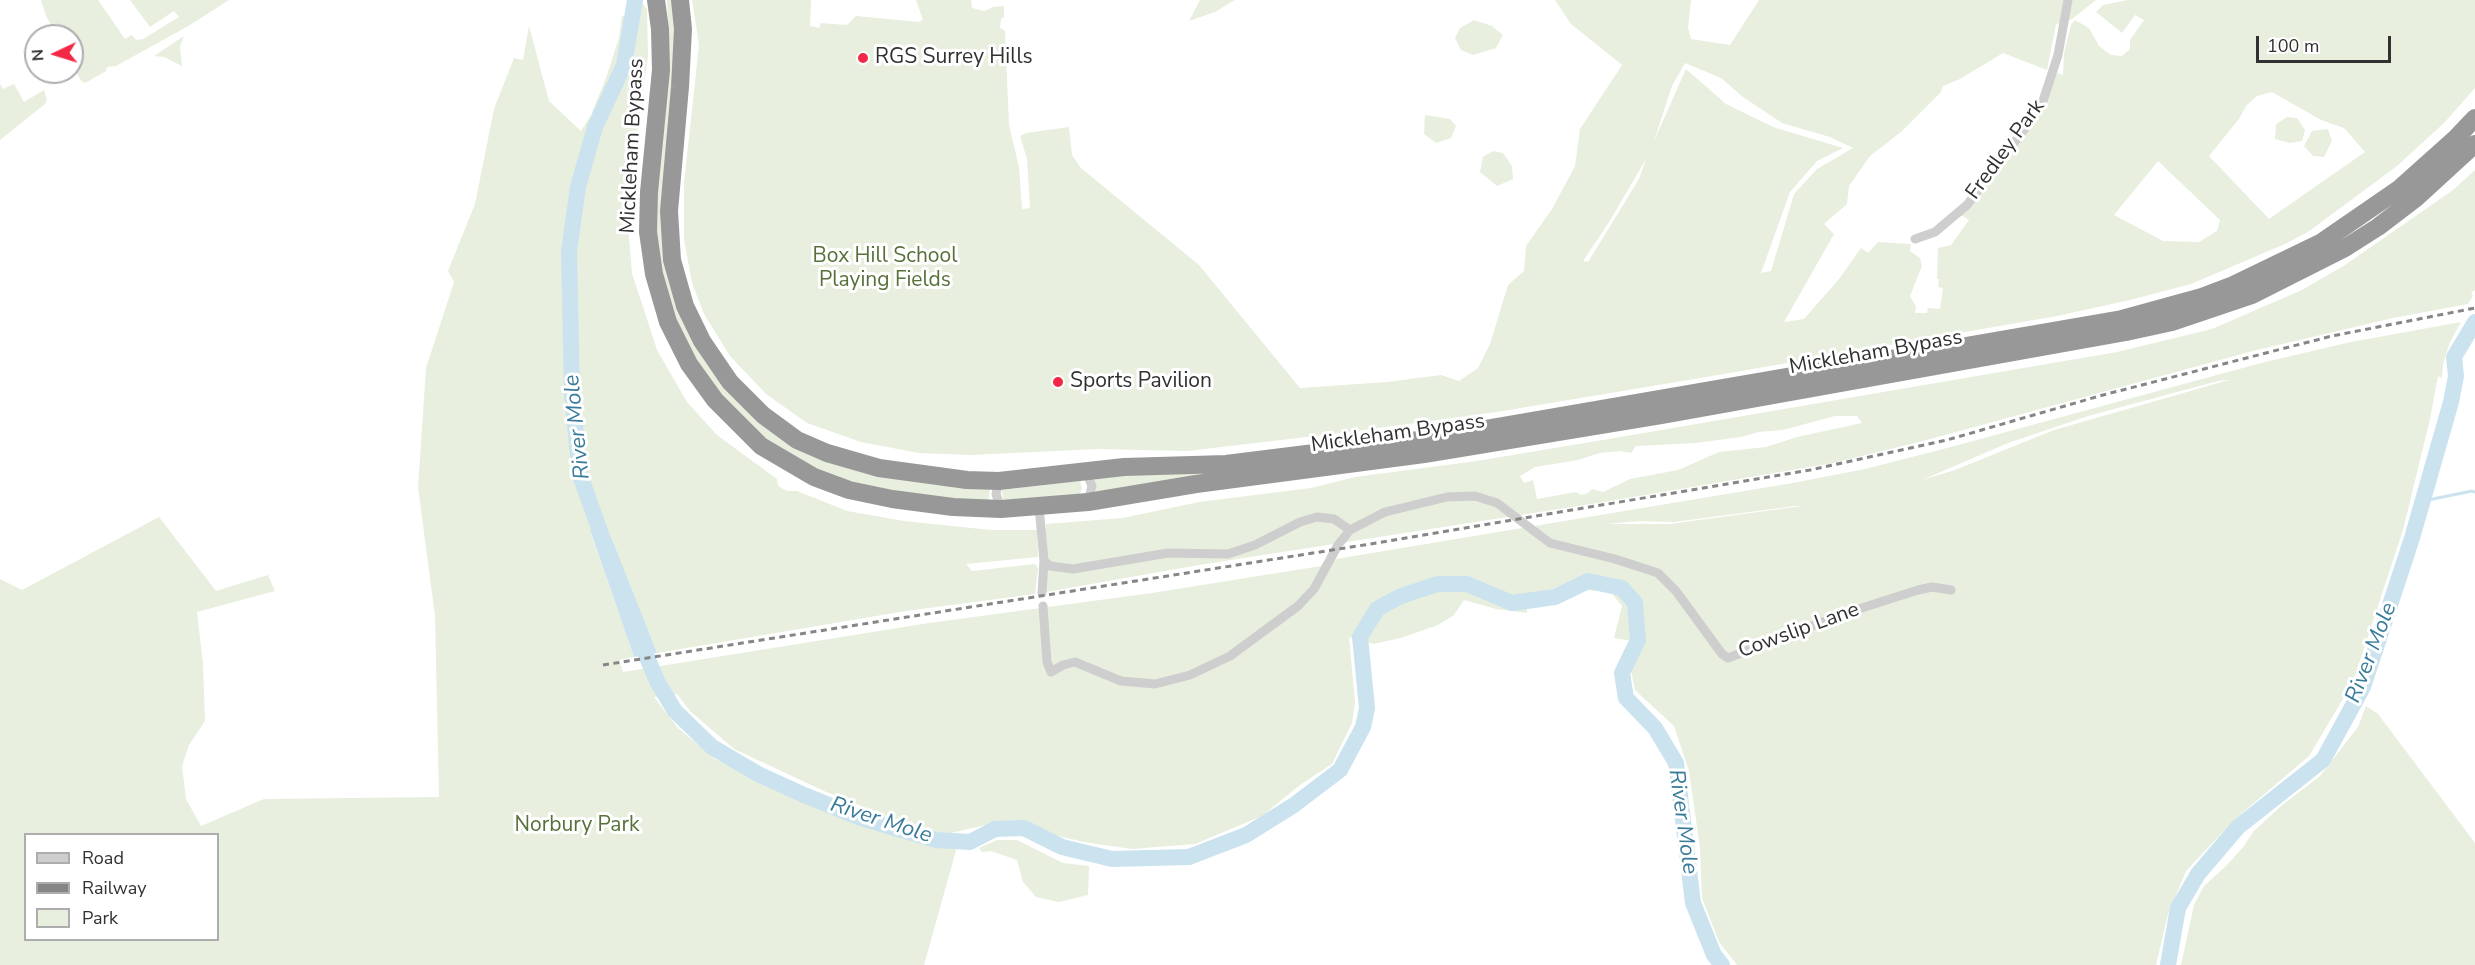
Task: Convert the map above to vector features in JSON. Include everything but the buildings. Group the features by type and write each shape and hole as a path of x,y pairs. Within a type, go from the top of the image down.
{"highway":[{"name":"Mickleham Bypass","path":"656,0 660,29 661,70 649,192 648,232 654,274 668,322 689,364 715,400 749,435 771,453 814,477 849,490 892,499 953,507 1001,509 1088,502 1196,484 1533,437 2091,339 2172,322 2252,295 2345,248 2378,227 2416,198 2475,144"},
{"name":"Mickleham Bypass","path":"680,0 683,29 680,87 669,211 672,260 685,306 702,341 730,382 763,415 797,440 827,453 879,468 928,476 999,480 1086,471 1226,464 1427,439 2122,319 2202,297 2231,286 2322,242 2399,189 2475,118"}],"street":[{"name":"Fredley Park","path":"1915,239 1935,232 1967,205 2041,107 2058,55 2068,0"},
{"path":"1086,471 1092,486 1088,502"},
{"path":"999,480 996,494 1001,509"},
{"name":"Cowslip Lane","path":"1043,606 1047,662 1051,672 1063,665 1075,662 1121,681 1155,684 1191,675 1230,656 1298,606 1314,589 1338,545 1350,530 1385,512 1447,497 1475,496 1497,503 1550,543 1615,559 1658,573 1676,591 1722,654 1728,658 1843,614 1918,590 1932,588 1951,590"},
{"path":"1039,506 1044,561 1042,592"},
{"path":"1044,561 1057,568 1073,569 1168,552 1228,554 1255,545 1300,522 1317,517 1335,519 1350,530"}],"green space":[{"path":"41,0 98,0 125,39 132,35 136,40 143,39 179,17 174,11 150,27 130,0 229,0 190,25 116,66 107,67 106,71 85,83 84,24 51,24"},
{"path":"667,0 673,0 676,33 665,190 699,347 795,442 990,488 986,503 861,488 785,457 707,383 669,312 655,236 665,69 669,40"},
{"name":"Box Hill School Playing Fields","path":"692,0 811,0 810,26 820,28 820,23 847,25 856,16 919,22 923,20 916,0 971,0 972,8 984,11 1004,6 1004,17 1001,19 1000,28 1005,31 1009,125 1019,167 1022,209 1030,208 1027,159 1020,136 1026,133 1069,127 1072,155 1081,168 1199,265 1300,388 1387,382 1441,375 1459,381 1478,368 1490,344 1508,285 1524,271 1526,246 1552,209 1575,166 1580,129 1622,65 1571,24 1555,0 1691,0 1688,28 1691,39 1730,45 1759,0 2096,0 2072,19 2056,24 2047,70 2003,53 1960,79 1943,86 1941,92 1901,132 1870,156 1849,186 1847,204 1824,224 1834,234 1784,322 1804,319 1839,279 1861,248 1868,253 1878,242 1911,244 1910,251 1920,258 1922,266 1910,296 1916,307 1915,313 1927,313 1928,308 1940,309 1943,288 1938,287 1939,279 1937,279 1938,248 1951,245 1969,220 1961,215 2042,111 2057,73 2063,75 2064,53 2071,25 2075,20 2089,28 2099,46 2111,55 2122,56 2130,49 2130,40 2144,20 2135,15 2122,33 2096,12 2103,5 2128,0 2475,0 2475,88 2444,123 2397,166 2308,232 2191,284 2057,316 1497,412 1187,451 1098,449 971,455 919,453 861,442 807,423 766,394 730,356 704,314 692,283 684,239 684,183 699,45","holes":["1685,63 1721,78 1743,97 1782,123 1830,137 1853,148 1817,169 1794,194 1771,271 1761,273 1790,192 1817,161 1843,148 1773,127 1726,104 1686,69 1654,141 1672,86","2272,92 2321,120 2344,128 2365,152 2269,219 2209,156 2239,119 2246,106 2257,96","1646,159 1639,179 1588,262 1583,261 1608,224","2158,161 2220,220 2217,231 2199,242 2163,241 2114,215"]},
{"path":"1200,0 1235,0 1215,12 1189,21"},
{"name":"Norbury Park","path":"642,3 647,9 648,57 636,140 629,237 632,273 657,350 687,402 717,435 777,479 778,486 787,491 797,491 847,511 904,521 991,530 1037,530 1038,557 966,564 972,571 1035,564 1038,568 1035,594 906,611 657,653 645,627 590,531 634,657 619,660 623,672 929,623 1152,593 1321,566 1324,561 1793,483 1865,469 1947,448 2265,362 2351,342 2461,322 2450,342 2443,364 2442,378 2438,376 2403,530 2353,682 2309,756 2234,820 2186,871 2168,914 2156,965 1737,965 1719,942 1702,898 1700,848 1689,771 1674,726 1635,690 1631,671 1640,642 1614,638 1622,606 1610,591 1583,590 1577,578 1553,589 1527,595 1527,613 1496,609 1464,600 1454,615 1438,625 1401,638 1373,644 1349,637 1355,702 1352,723 1332,764 1300,785 1262,816 1195,844 1132,849 1054,835 1029,823 999,822 942,835 896,820 824,791 734,749 690,711 677,694 654,697 678,728 715,759 773,788 849,819 919,841 957,847 924,965 0,965 0,579 22,590 159,517 216,591 268,575 275,591 197,612 203,664 205,721 189,745 182,766 186,799 201,826 264,799 439,797 435,616 418,487 426,368 454,282 448,271 475,204 494,109 514,58 523,60 529,26 549,101 581,131 591,115 606,78 619,38 622,16 636,14","holes":["2229,380 2054,430 1955,470 1922,480 2008,443 2088,416","1802,506 1670,524 1606,524 1639,521 1674,522"]},
{"path":"1474,20 1492,26 1503,35 1496,48 1473,55 1461,50 1455,38 1460,28"},
{"path":"184,36 180,47 182,66 164,57 154,56"},
{"path":"0,84 3,89 14,84 24,102 44,90 47,100 0,140"},
{"path":"1425,115 1450,119 1456,126 1451,138 1436,143 1424,134"},
{"path":"2287,117 2297,118 2305,130 2302,141 2290,143 2275,139 2276,124"},
{"path":"2328,129 2332,141 2324,157 2313,156 2304,146 2312,131"},
{"path":"1493,151 1503,153 1512,166 1513,179 1497,186 1480,172 1483,157"},
{"path":"2475,170 2475,290 2471,293 2473,296 2468,304 2393,318 2253,351 1923,441 1833,463 1604,502 1199,565 1046,592 1046,524 1123,518 1199,502 1311,488 1355,477 1477,461 1603,440 2117,352 2212,329 2302,290 2345,265 2453,190","holes":["1835,416 1857,416 1862,423 1797,437 1766,447 1719,452 1678,470 1630,479 1603,492 1592,489 1581,495 1576,492 1537,499 1533,480 1524,483 1520,476 1535,467 1578,460 1600,453 1620,451 1631,453 1636,446 1696,443 1741,437 1758,432 1783,430"]},
{"path":"1354,455 1096,492 1095,478"},
{"path":"1080,481 1082,488 1079,496 1010,502 1003,499 1002,490"},
{"path":"2366,706 2378,714 2475,843 2475,965 2181,965 2194,905 2204,886 2227,865 2253,832 2281,806 2320,776 2358,727"},
{"path":"997,840 1017,840 1063,863 1089,866 1088,895 1059,902 1036,897 1023,882 1017,860 991,851 982,852 979,848"}],"water":[{"path":"603,525 613,542 657,653 634,657 590,530"}],"waterway":[{"name":"River Mole","path":"606,548 580,475 572,396 569,251 578,187 595,127 624,65 635,0"},
{"name":"River Mole","path":"2168,965 2178,908 2198,874 2238,827 2323,760 2363,687 2412,538 2451,402 2456,376 2454,357 2475,322"},
{"path":"2423,501 2475,492"},
{"name":"River Mole","path":"637,634 658,683 675,711 712,747 758,774 804,795 861,818 936,840 970,842 995,829 1024,828 1062,847 1112,859 1189,857 1246,835 1294,805 1340,770 1363,727 1367,708 1360,637 1377,609 1401,596 1438,584 1467,584 1512,603 1555,597 1588,581 1622,588 1635,603 1638,640 1622,673 1626,698 1655,728 1676,763 1693,903 1714,955 1722,965"}],"railway":[{"path":"603,665 1364,545 1810,470 1947,440 2103,395 2332,336 2475,308"}],"place":[{"name":"RGS Surrey Hills","path":"863,58"},
{"name":"Sports Pavilion","path":"1058,382"}]}
